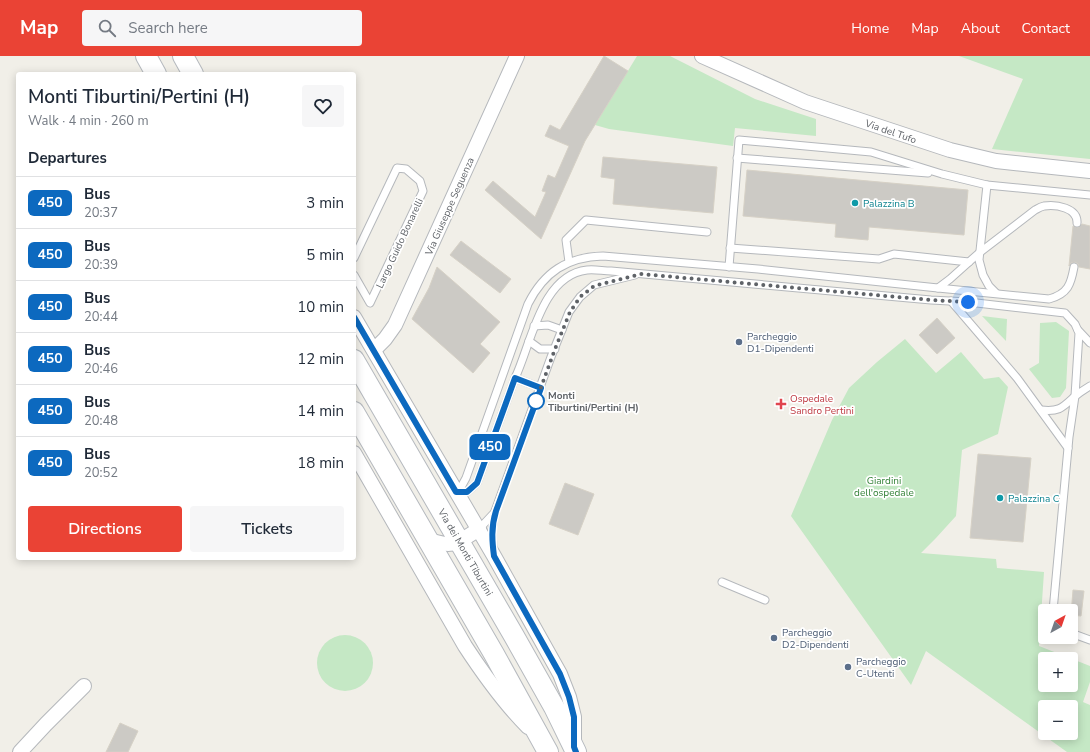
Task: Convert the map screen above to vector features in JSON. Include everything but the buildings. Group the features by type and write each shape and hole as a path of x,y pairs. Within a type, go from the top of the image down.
{"main road":[{"path":"146,56 155,72"},
{"path":"183,56 192,72"},
{"name":"Via dei Monti Tiburtini","path":"356,363 518,642 554,707 575,750"},
{"path":"356,415 494,654 545,746"}],"street":[{"name":"Via Giuseppe Seguenza","path":"374,350 385,339 395,325 517,56"},
{"name":"Via del Tufo","path":"702,56 732,62 805,102 950,150 996,161 1090,171"},
{"name":"Via dei Monti Tiburtini","path":"356,320 479,529 560,674 569,697 574,717 575,750"},
{"path":"356,456 469,653 511,708 545,746"},
{"path":"427,538 446,545 453,544 479,529"},
{"path":"20,752 84,686"}],"lane":[{"path":"729,267 739,140 871,152 942,174 987,185 1090,195"},
{"path":"738,158 942,174"},
{"name":"Largo Guido Bonarelli","path":"356,254 397,168 406,169 420,182 423,191 370,303 356,278"},
{"path":"987,185 979,260 983,276 989,286 996,293"},
{"path":"938,288 979,253 1042,206 1062,206 1073,212 1077,219 1077,223"},
{"path":"569,262 566,240 586,220 707,232"},
{"path":"730,248 879,259 894,254 969,262"},
{"path":"456,492 460,489 466,478 530,300 545,278 569,262 590,256 603,256 1049,299 1059,296 1066,290 1072,279 1074,267"},
{"path":"456,492 467,492 477,483 537,318 549,297 558,285 570,276 586,270 968,302 1065,313 1071,318 1079,333 1075,396 1068,448 1054,604"},
{"path":"494,556 492,530 496,511 562,330 570,312 580,297 594,286 641,274"},
{"path":"951,301 1018,378 1068,448"},
{"path":"534,326 548,325 562,330"},
{"path":"1077,329 1090,343"},
{"path":"529,340 540,349 555,349"},
{"path":"515,378 541,388"},
{"path":"1041,410 1051,411 1065,407 1075,396 1090,386"},
{"path":"479,529 496,511"},
{"path":"722,582 765,600"},
{"path":"1078,636 1090,640"}],"green space":[{"path":"637,56 670,56 755,99 816,119 816,136 735,128 733,146 609,129 595,125"},
{"path":"959,56 1090,56 1090,159 992,149 1023,79"},
{"path":"982,316 1007,319 1006,341"},
{"path":"1056,322 1069,331 1066,388 1060,397 1052,398 1029,369 1039,363 1040,323"},
{"name":"Giardini dell'ospedale","path":"905,339 936,373 961,352 984,379 999,377 1008,387 998,434 962,450 956,516 921,553 996,559 997,568 1044,572 1042,604 1038,604 1038,644 1039,646 1054,652 1038,652 1038,692 1078,692 1078,661 1090,666 1090,682 1083,702 1090,705 1090,752 1067,752 1050,740 1078,740 1078,700 1038,700 1038,731 926,651 911,685 791,516 832,420 849,388"},
{"path":"345,635 356,637 365,643 371,652 373,663 371,674 365,683 356,689 345,691 334,689 325,683 319,674 317,663 319,652 325,643 334,637"}],"bus line":[{"name":"450","path":"356,320 456,492 467,492 477,483 515,378 541,388 493,519 492,539 494,556 560,674 569,697 574,717 574,747 576,752"}],"place":[{"name":"Palazzina B","path":"855,203"},
{"name":"Parcheggio D1-Dipendenti","path":"739,342"},
{"name":"Monti Tiburtini/Pertini (H)","path":"536,401"},
{"name":"Ospedale Sandro Pertini","path":"781,404"},
{"name":"Palazzina C","path":"1000,498"},
{"name":"Parcheggio D2-Dipendenti","path":"774,638"},
{"name":"Parcheggio C-Utenti","path":"848,667"}],"route":[{"path":"536,401 570,312 580,297 594,286 641,274 968,302"}]}
